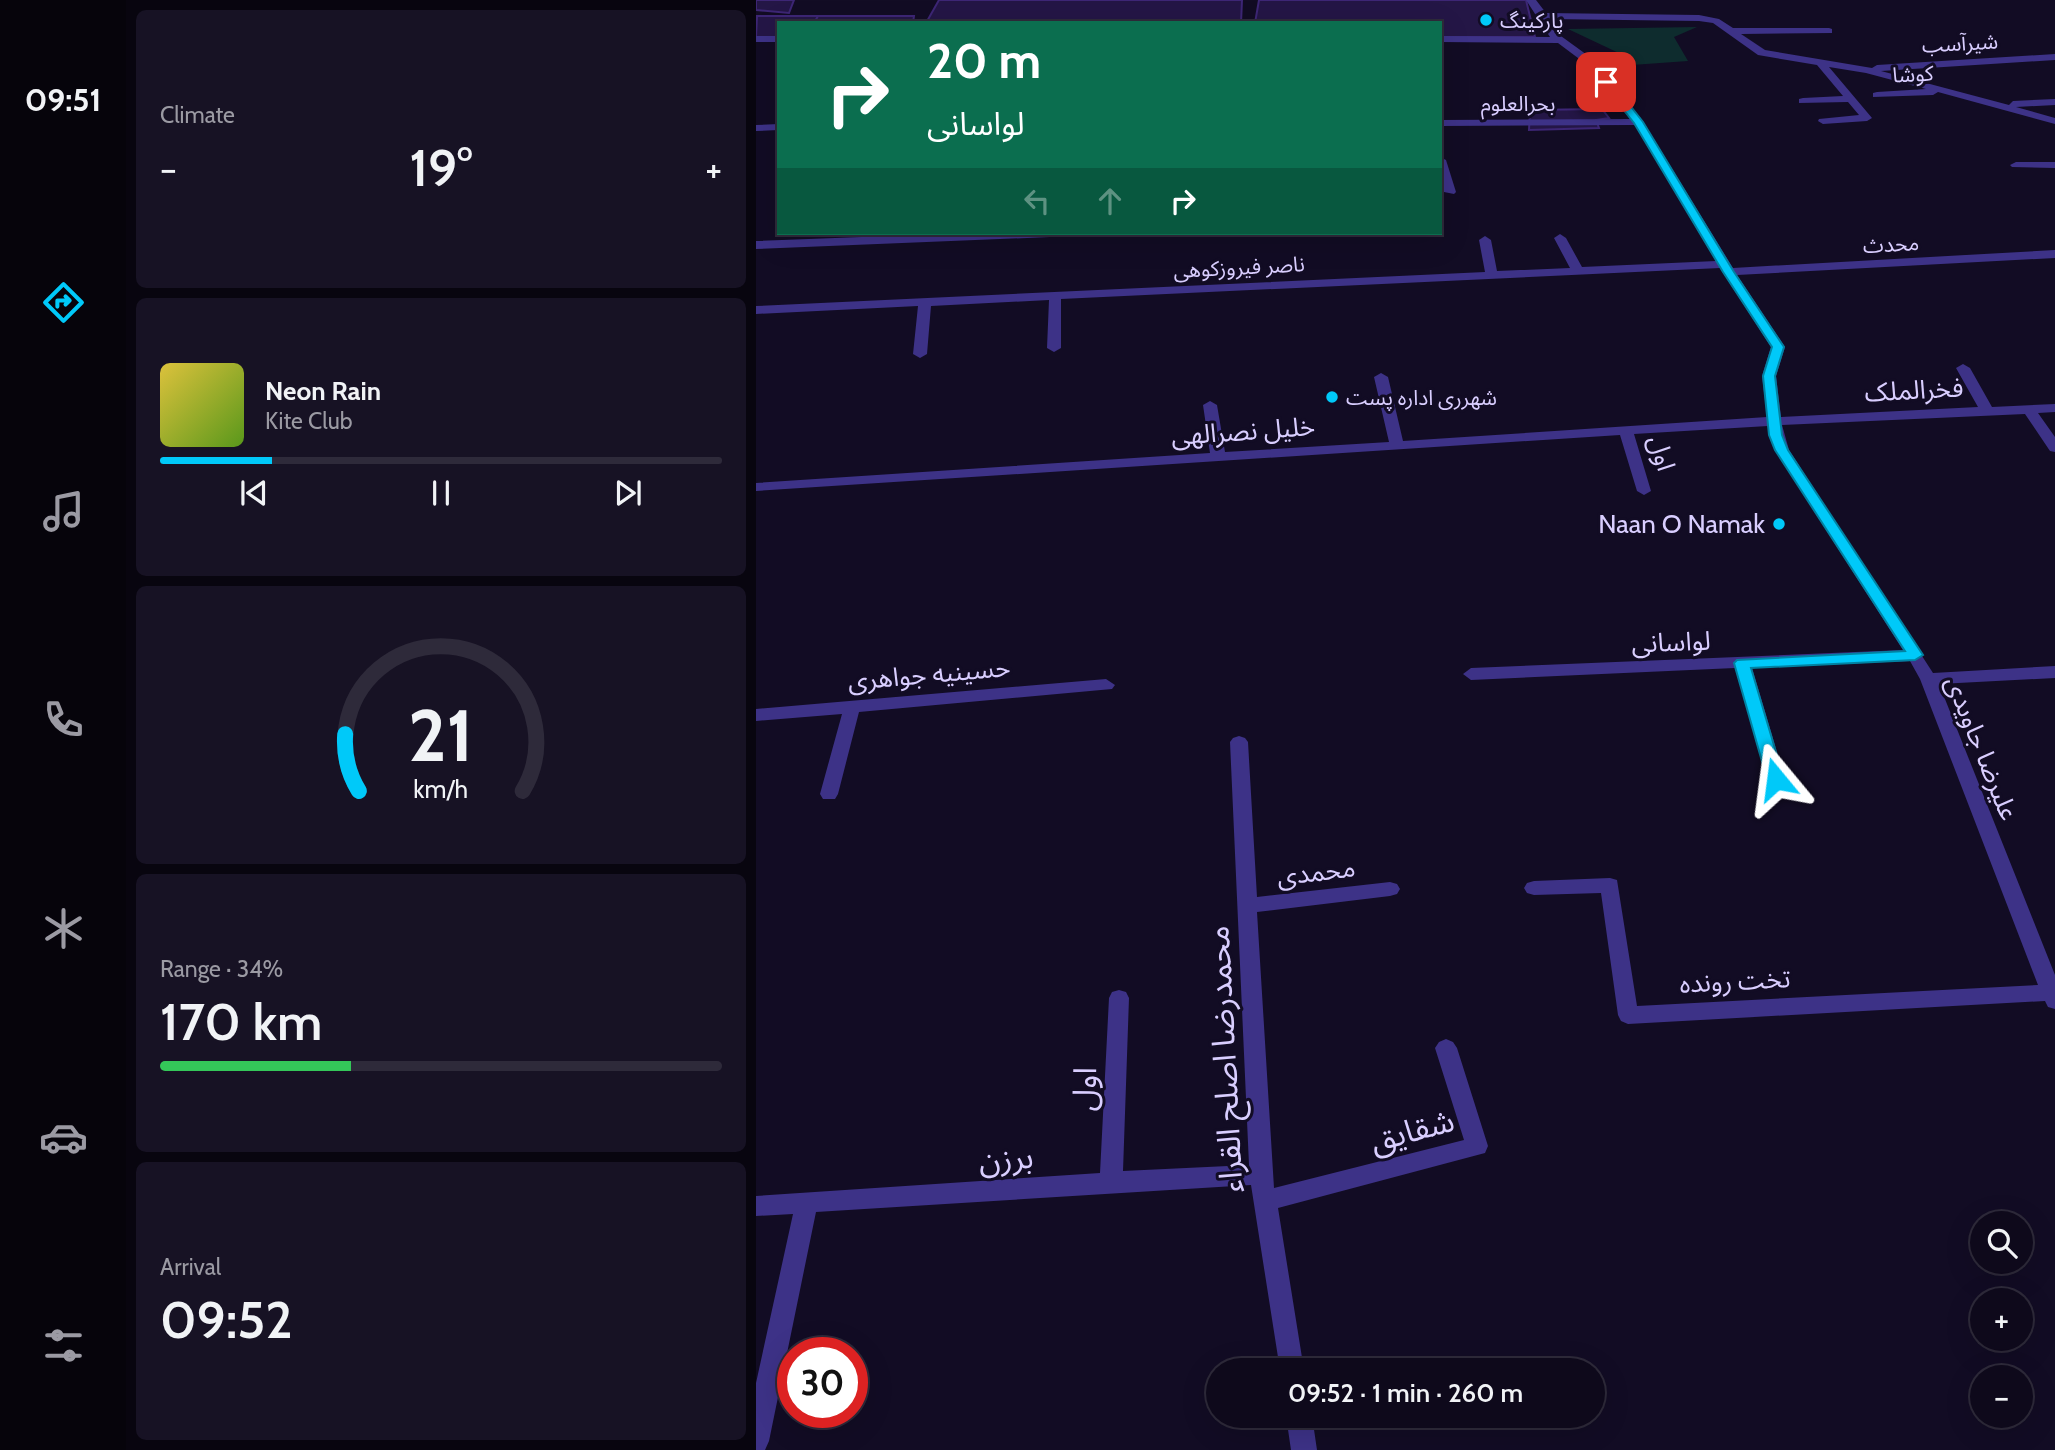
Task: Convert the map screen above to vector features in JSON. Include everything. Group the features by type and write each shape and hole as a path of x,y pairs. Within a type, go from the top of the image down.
{"street":[{"name":"علیرضا جاویدی","path":"1531,0 1543,16 1550,32 1590,62 1638,122 1726,268 1778,347 1769,376 1776,435 1782,450 1928,679 2054,995"},
{"path":"1543,16 1699,18 1716,21 1762,53 1867,70 1952,91 2050,120 2055,128"},
{"path":"1732,31 1829,31"},
{"path":"756,39 777,39"},
{"path":"1442,39 1561,40"},
{"name":"شیرآسب","path":"1867,70 1889,66 2055,57"},
{"path":"1821,64 1867,118 1823,121"},
{"name":"کوشا","path":"1877,95 1952,91"},
{"path":"1803,101 1851,99"},
{"path":"2000,104 2055,102"},
{"name":"بحرالعلوم","path":"1442,123 1638,122"},
{"path":"756,128 777,127"},
{"path":"2016,165 2055,165"},
{"path":"1442,166 1450,192"},
{"path":"756,245 1001,235"},
{"path":"1560,238 1578,271"},
{"path":"1485,240 1492,275"},
{"name":"محدث","path":"1726,268 2055,254"},
{"name":"ناصر فیروزکوهی","path":"756,310 1578,271 1726,268"},
{"path":"1054,348 1055,295"},
{"path":"920,354 925,302"},
{"path":"1963,368 1987,411"},
{"path":"1381,377 1397,445"},
{"path":"1210,405 1219,457"},
{"path":"2028,408 2055,448"},
{"name":"فخرالملک","path":"1775,421 2055,408"},
{"name":"خلیل نصرالهی","path":"756,487 1775,421"},
{"name":"اول","path":"1626,430 1644,491"},
{"name":"لواسانی","path":"1471,674 1915,655"},
{"path":"1742,663 1776,779"},
{"path":"1928,679 2055,673"},
{"name":"حسینیه جواهری","path":"756,715 1105,685"},
{"path":"829,794 852,707"},
{"name":"محمدرضا اصلح القراء","path":"1239,742 1261,1175 1290,1358"},
{"name":"تخت رونده","path":"1534,888 1610,885 1628,1015 2054,995"},
{"name":"محمدی","path":"1248,906 1391,889"},
{"name":"اول","path":"1111,1182 1119,998"},
{"name":"شقایق","path":"1265,1201 1477,1146 1446,1048"},
{"name":"برزن","path":"756,1206 1111,1182 1261,1175"},
{"path":"756,1441 807,1203"},
{"path":"1301,1428 1304,1450"}],"green space":[{"path":"1697,27 1674,37 1688,61 1632,65 1623,55 1568,29"}],"building":[{"path":"756,0 794,0 789,13 756,10"},
{"path":"939,0 1242,0 1241,21 927,21"},
{"path":"1259,0 1526,0 1535,37 1442,37 1442,21 1255,21"},
{"path":"757,16 818,16 815,21 777,21 777,37 756,37"},
{"path":"818,16 914,16 913,21 815,21"},
{"path":"1602,109 1609,118 1596,120 1599,128 1529,130 1530,110"}],"place":[{"name":"پارکینگ","path":"1486,20"},
{"name":"شهرری اداره پست","path":"1332,397"},
{"name":"Naan O Namak","path":"1779,524"}],"route":[{"path":"1606,82 1638,122 1778,347 1769,376 1776,435 1782,450 1915,655 1742,663 1776,779"}]}
